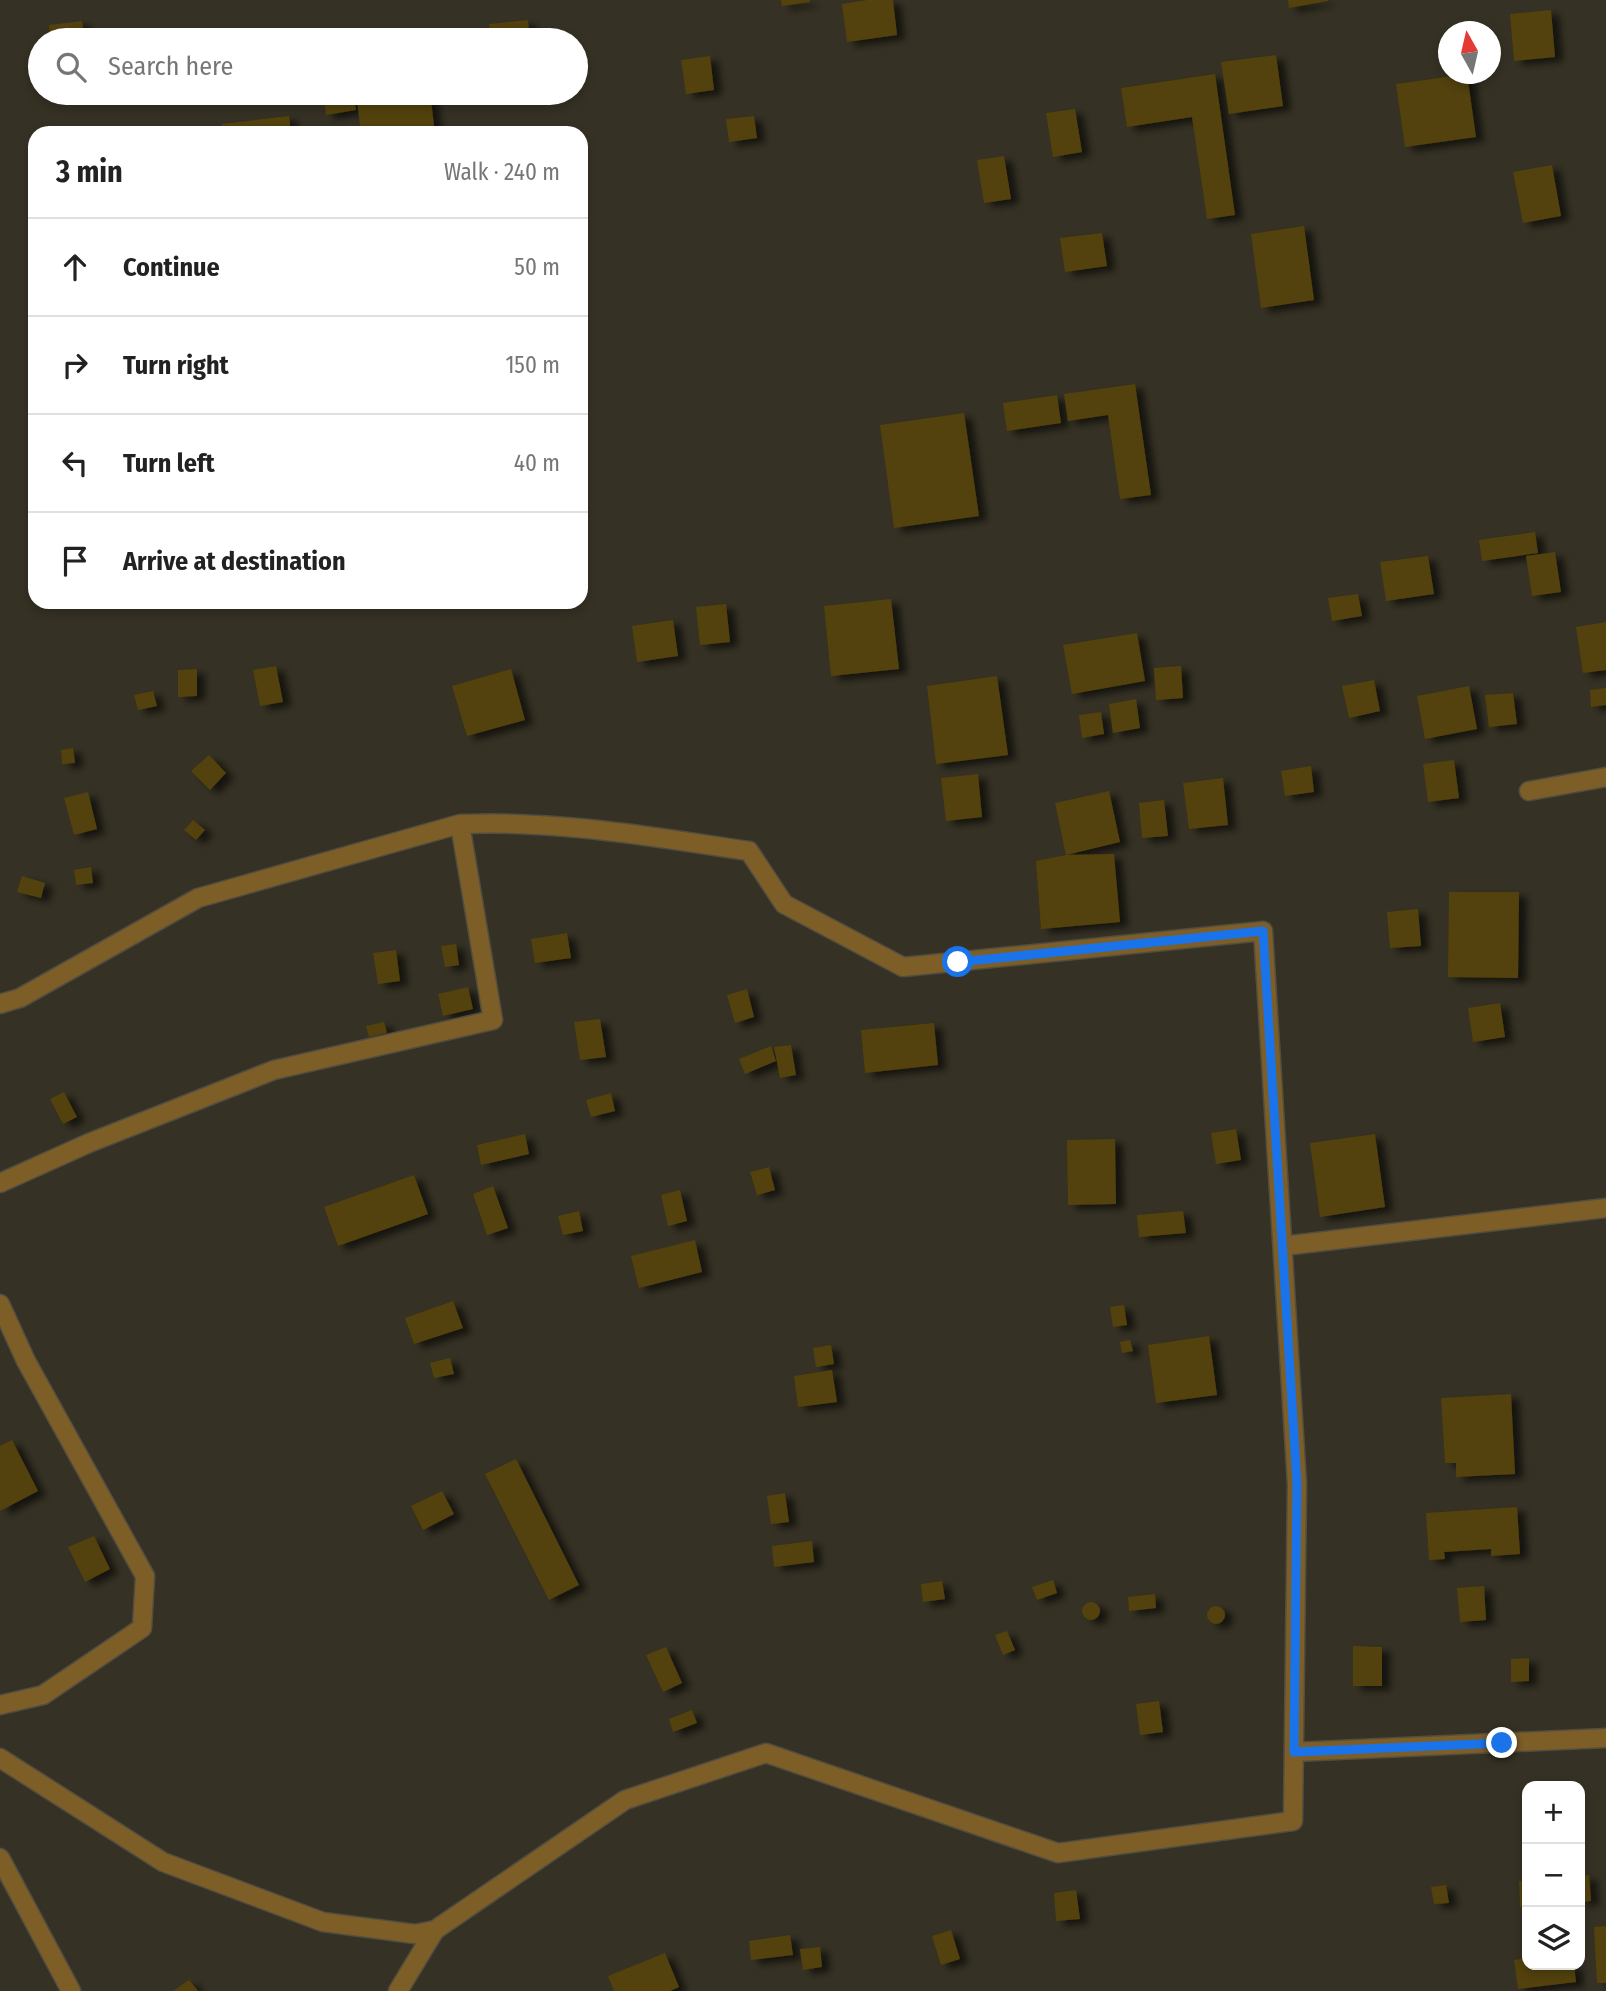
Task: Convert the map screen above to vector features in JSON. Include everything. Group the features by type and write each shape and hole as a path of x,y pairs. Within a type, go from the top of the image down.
{"street":[{"path":"1529,791 1606,777"},
{"path":"0,1004 20,998 198,898 460,824 495,822 592,828 749,851 784,904 903,967 1263,931 1297,1484 1293,1821 1058,1853 766,1753 625,1800 435,1930 415,1934 323,1923 163,1862 0,1758"},
{"path":"0,1183 89,1143 274,1070 493,1020 460,824"},
{"path":"1283,1246 1606,1208"},
{"path":"0,1304 26,1361 145,1576 142,1628 43,1695 0,1705"},
{"path":"1294,1752 1606,1738"},
{"path":"0,1857 71,1991"},
{"path":"398,1991 435,1930"}],"building":[{"path":"781,0 810,0 810,2 782,6"},
{"path":"893,0 897,35 847,42 842,4"},
{"path":"1288,0 1328,0 1328,1 1289,8"},
{"path":"1551,10 1555,57 1514,61 1510,14"},
{"path":"528,20 529,28 490,28 489,24"},
{"path":"82,21 83,28 49,28 49,25"},
{"path":"1276,55 1283,106 1229,114 1221,62"},
{"path":"710,56 714,90 686,94 681,60"},
{"path":"1215,74 1235,215 1207,219 1192,117 1127,127 1121,88"},
{"path":"1438,78 1438,84 1468,84 1476,137 1405,147 1396,84"},
{"path":"325,105 355,105 356,110 326,115"},
{"path":"358,105 432,105 434,126 360,126"},
{"path":"1075,109 1082,152 1053,157 1046,113"},
{"path":"289,116 290,126 222,126"},
{"path":"754,116 757,138 729,142 726,119"},
{"path":"1004,156 1011,199 984,203 977,160"},
{"path":"1552,165 1561,216 1523,223 1513,172"},
{"path":"1304,226 1314,300 1261,308 1251,234"},
{"path":"1102,233 1107,266 1065,272 1060,238"},
{"path":"1135,384 1151,495 1120,499 1108,415 1068,421 1064,394"},
{"path":"1057,395 1061,423 1007,431 1003,403"},
{"path":"964,413 979,516 894,528 880,425"},
{"path":"1535,532 1538,553 1482,561 1479,540"},
{"path":"1555,552 1561,592 1532,596 1526,556"},
{"path":"1428,556 1434,594 1386,601 1380,562"},
{"path":"1358,594 1362,616 1332,621 1328,598"},
{"path":"891,599 899,669 831,676 824,606"},
{"path":"726,604 730,642 700,645 696,607"},
{"path":"673,620 678,656 637,662 632,626"},
{"path":"1606,622 1606,670 1583,673 1576,627"},
{"path":"1137,633 1145,681 1072,694 1063,645"},
{"path":"276,666 283,702 260,706 253,670"},
{"path":"1181,666 1183,698 1156,700 1154,668"},
{"path":"197,669 197,696 178,697 178,670"},
{"path":"511,669 525,720 467,736 452,686"},
{"path":"997,676 1008,755 936,764 927,686"},
{"path":"1374,680 1380,711 1349,718 1342,686"},
{"path":"1469,686 1477,729 1425,739 1417,696"},
{"path":"1606,688 1606,705 1591,707 1590,690"},
{"path":"153,691 157,706 138,710 134,695"},
{"path":"1513,693 1517,724 1489,727 1485,695"},
{"path":"1136,699 1140,728 1113,733 1109,704"},
{"path":"1101,712 1104,734 1082,738 1079,715"},
{"path":"73,748 75,763 62,764 61,750"},
{"path":"209,755 226,773 210,790 191,771"},
{"path":"1454,760 1459,798 1428,802 1423,764"},
{"path":"1311,766 1314,792 1285,796 1281,771"},
{"path":"978,774 982,817 946,821 941,778"},
{"path":"1223,778 1228,825 1189,829 1183,783"},
{"path":"1109,791 1120,842 1066,855 1055,803"},
{"path":"88,792 97,829 74,835 64,798"},
{"path":"1164,800 1168,836 1142,838 1139,803"},
{"path":"193,820 205,830 196,840 184,830"},
{"path":"1114,854 1120,922 1041,929 1036,861 1066,855"},
{"path":"91,867 93,883 76,885 74,870"},
{"path":"22,876 45,883 41,898 17,892"},
{"path":"1449,892 1519,892 1518,978 1448,977"},
{"path":"1418,909 1421,946 1390,948 1387,912"},
{"path":"567,933 571,958 535,963 531,939"},
{"path":"456,944 459,965 445,967 441,946"},
{"path":"396,950 400,981 378,984 373,953"},
{"path":"468,987 473,1009 443,1016 438,994"},
{"path":"747,989 754,1017 735,1023 727,995"},
{"path":"1500,1003 1505,1037 1473,1042 1468,1008"},
{"path":"600,1019 606,1057 580,1060 574,1022"},
{"path":"384,1022 387,1033 369,1037 366,1026"},
{"path":"934,1023 938,1065 865,1073 861,1030"},
{"path":"791,1045 796,1075 780,1078 774,1047"},
{"path":"771,1046 776,1061 745,1074 739,1059"},
{"path":"64,1092 77,1117 63,1124 50,1099"},
{"path":"611,1093 615,1111 591,1117 586,1100"},
{"path":"1236,1129 1241,1160 1216,1164 1211,1133"},
{"path":"525,1134 529,1154 481,1165 477,1145"},
{"path":"1375,1134 1385,1207 1320,1217 1310,1143"},
{"path":"1115,1139 1116,1204 1068,1205 1067,1140"},
{"path":"769,1167 775,1190 757,1195 750,1172"},
{"path":"414,1175 428,1214 338,1246 324,1207"},
{"path":"493,1186 508,1228 487,1235 473,1194"},
{"path":"680,1190 687,1221 668,1226 661,1195"},
{"path":"579,1211 583,1231 563,1235 558,1216"},
{"path":"1183,1211 1186,1233 1139,1237 1137,1215"},
{"path":"695,1240 702,1272 639,1288 631,1256"},
{"path":"453,1301 463,1328 414,1344 405,1318"},
{"path":"1124,1305 1127,1325 1113,1327 1110,1307"},
{"path":"1209,1336 1217,1395 1156,1403 1148,1345"},
{"path":"1130,1340 1133,1351 1122,1353 1120,1342"},
{"path":"831,1345 834,1364 816,1367 813,1348"},
{"path":"450,1358 454,1374 434,1378 430,1363"},
{"path":"832,1370 837,1402 798,1407 794,1376"},
{"path":"1511,1394 1515,1474 1456,1477 1456,1463 1445,1463 1441,1398"},
{"path":"12,1440 38,1491 0,1511 0,1446"},
{"path":"516,1459 579,1585 549,1600 485,1474"},
{"path":"442,1491 454,1514 423,1530 411,1506"},
{"path":"785,1493 789,1522 771,1524 767,1496"},
{"path":"1517,1507 1520,1554 1491,1556 1491,1549 1444,1552 1445,1559 1429,1560 1426,1513"},
{"path":"94,1536 110,1569 85,1582 68,1547"},
{"path":"812,1541 814,1562 774,1567 772,1546"},
{"path":"1053,1580 1057,1593 1037,1600 1032,1587"},
{"path":"942,1581 945,1599 923,1602 921,1584"},
{"path":"1484,1586 1486,1620 1460,1622 1457,1588"},
{"path":"1155,1594 1156,1608 1129,1611 1128,1597"},
{"path":"1091,1602 1097,1605 1100,1611 1097,1617 1091,1620 1085,1617 1082,1611 1085,1605"},
{"path":"1216,1606 1222,1609 1225,1615 1222,1621 1216,1624 1210,1621 1207,1615 1210,1609"},
{"path":"1007,1631 1015,1650 1003,1655 995,1635"},
{"path":"1353,1646 1382,1647 1382,1686 1353,1686"},
{"path":"666,1647 682,1683 663,1692 646,1655"},
{"path":"1529,1658 1529,1681 1511,1682 1511,1659"},
{"path":"1159,1701 1163,1732 1140,1735 1136,1704"},
{"path":"692,1710 697,1723 673,1732 669,1719"},
{"path":"1585,1875 1589,1875 1591,1901 1585,1902"},
{"path":"1519,1881 1522,1881 1520,1907"},
{"path":"1446,1885 1449,1903 1434,1904 1431,1887"},
{"path":"1076,1890 1080,1919 1056,1921 1054,1893"},
{"path":"1606,1926 1606,1983 1597,1983 1594,1927"},
{"path":"951,1930 960,1959 941,1965 932,1936"},
{"path":"790,1935 793,1955 751,1960 749,1941"},
{"path":"820,1947 822,1967 803,1970 800,1949"},
{"path":"665,1953 679,1987 670,1991 614,1991 608,1976"},
{"path":"1522,1959 1522,1970 1575,1970 1576,1982 1518,1989 1514,1960"},
{"path":"189,1980 198,1991 173,1991"}],"route":[{"path":"958,962 1263,931 1297,1484 1294,1752 1502,1743"}]}
